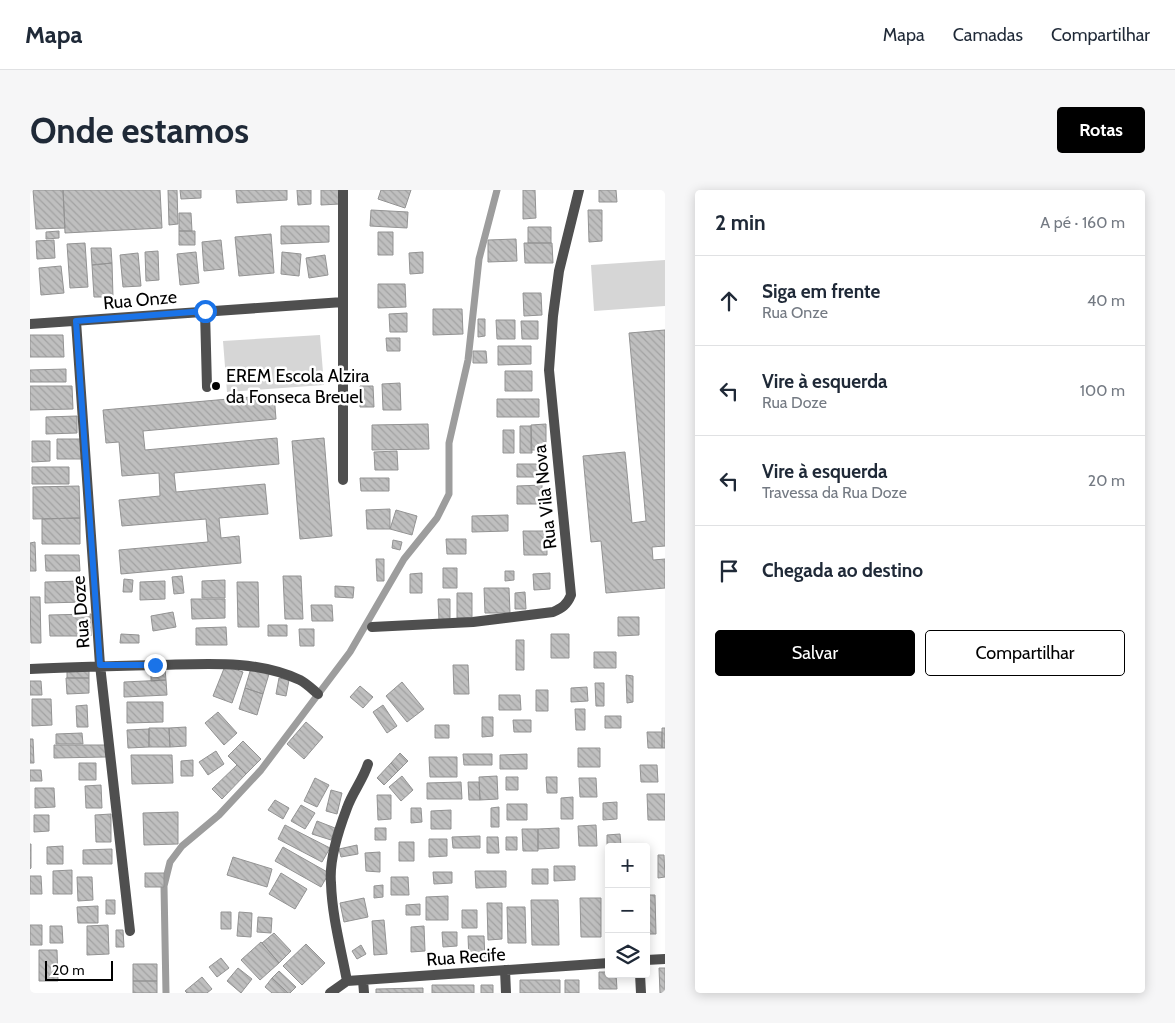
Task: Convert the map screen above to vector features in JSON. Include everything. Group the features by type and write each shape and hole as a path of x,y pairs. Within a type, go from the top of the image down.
{"street":[{"path":"343,190 343,480"},
{"name":"Rua Vila Nova","path":"372,627 473,622 553,612 568,603 571,595 549,370 559,271 579,190"},
{"name":"Rua Onze","path":"30,324 343,302"},
{"path":"205,311 207,387"},
{"name":"Rua Doze","path":"76,321 100,665 130,931"},
{"path":"30,670 100,665 208,663 254,666 277,671 302,681 318,694"},
{"path":"330,993 347,981 330,882 333,860 346,810 368,764"},
{"path":"650,960 665,959"},
{"name":"Rua Recife","path":"347,981 605,962"},
{"path":"505,970 506,993"},
{"path":"640,978 641,993"},
{"path":"363,980 364,993"}],"shaded area":[{"path":"665,260 665,306 594,311 591,265"},
{"path":"320,335 324,385 227,392 223,341"}],"building":[{"path":"33,190 63,190 65,228 36,229"},
{"path":"63,190 160,190 162,228 65,233"},
{"path":"168,190 177,190 178,224 169,225"},
{"path":"180,190 201,190 201,198 181,199"},
{"path":"236,190 287,190 287,200 237,203"},
{"path":"297,190 311,190 311,204 298,205"},
{"path":"321,190 339,190 340,204 321,205"},
{"path":"381,190 411,190 405,208 378,199"},
{"path":"523,190 535,190 536,218 523,219"},
{"path":"599,190 616,190 617,202 599,202"},
{"path":"371,210 408,212 407,228 370,226"},
{"path":"588,210 602,210 602,241 589,242"},
{"path":"179,213 191,213 192,231 179,231"},
{"path":"281,226 329,226 329,242 281,244"},
{"path":"528,227 551,227 551,243 528,243"},
{"path":"59,231 59,238 46,239 46,232"},
{"path":"179,231 195,231 195,245 179,245"},
{"path":"378,232 393,232 393,255 378,255"},
{"path":"271,234 274,273 239,276 235,237"},
{"path":"516,239 517,261 488,262 488,240"},
{"path":"54,240 55,258 37,259 36,241"},
{"path":"221,240 224,269 204,271 202,242"},
{"path":"85,243 88,287 70,288 67,244"},
{"path":"524,243 552,243 553,263 525,263"},
{"path":"91,248 111,248 112,263 92,265"},
{"path":"158,251 159,280 146,281 145,252"},
{"path":"196,252 199,283 180,285 177,254"},
{"path":"282,252 301,254 299,276 281,274"},
{"path":"423,252 423,273 410,274 409,253"},
{"path":"138,253 141,286 123,287 120,255"},
{"path":"325,255 328,275 309,278 306,258"},
{"path":"112,263 113,297 94,297 92,265"},
{"path":"61,266 64,293 41,295 39,268"},
{"path":"378,284 405,284 406,307 378,308"},
{"path":"523,293 541,293 542,315 524,316"},
{"path":"433,309 462,309 463,334 433,335"},
{"path":"407,313 407,332 390,332 389,314"},
{"path":"478,319 485,319 485,336 478,337"},
{"path":"496,320 515,320 515,339 497,339"},
{"path":"521,321 538,321 538,339 522,339"},
{"path":"665,330 665,546 652,547 653,560 665,559 665,588 606,593 601,541 591,542 583,456 625,452 632,523 646,521 629,333"},
{"path":"30,335 63,335 64,357 30,357"},
{"path":"386,338 400,338 400,351 387,351"},
{"path":"498,346 531,346 531,364 498,365"},
{"path":"473,351 486,351 487,363 473,363"},
{"path":"66,369 66,382 30,382 30,370"},
{"path":"505,371 532,371 532,391 505,391"},
{"path":"400,383 401,410 383,410 382,384"},
{"path":"30,386 72,386 73,409 30,410"},
{"path":"360,386 373,386 374,407 360,407"},
{"path":"274,395 276,419 143,431 145,450 277,438 279,464 174,473 176,492 265,484 268,514 219,518 221,538 239,536 241,563 121,574 119,550 208,542 206,519 122,526 119,500 160,496 159,473 122,476 119,442 106,443 103,410"},
{"path":"497,399 539,399 539,417 497,417"},
{"path":"77,416 77,433 46,434 46,417"},
{"path":"428,424 429,449 372,450 372,425"},
{"path":"546,424 546,450 531,450 531,425"},
{"path":"520,426 531,426 532,453 520,453"},
{"path":"503,430 514,430 514,453 503,453"},
{"path":"324,438 332,536 300,539 292,441"},
{"path":"57,439 81,439 82,459 57,459"},
{"path":"32,441 50,441 50,461 32,462"},
{"path":"397,451 398,470 375,470 374,452"},
{"path":"517,464 538,464 538,477 517,477"},
{"path":"32,467 69,467 69,484 32,484"},
{"path":"360,478 389,478 389,491 361,491"},
{"path":"542,485 542,504 517,504 517,486"},
{"path":"79,486 80,518 33,519 33,487"},
{"path":"390,509 390,529 367,529 366,510"},
{"path":"396,510 417,516 412,535 390,529"},
{"path":"508,515 508,531 472,532 472,516"},
{"path":"80,518 80,544 42,544 42,519"},
{"path":"523,531 547,531 547,555 524,555"},
{"path":"446,539 466,539 466,554 447,554"},
{"path":"393,540 402,542 400,550 392,548"},
{"path":"35,542 36,571 30,571 30,543"},
{"path":"45,555 79,555 80,571 46,571"},
{"path":"376,559 384,559 384,581 377,581"},
{"path":"443,568 457,568 457,588 443,588"},
{"path":"505,571 514,571 514,580 505,581"},
{"path":"422,573 422,593 410,593 410,574"},
{"path":"550,573 550,589 534,590 533,574"},
{"path":"182,576 184,593 174,594 172,577"},
{"path":"283,576 301,576 303,619 285,619"},
{"path":"124,579 133,580 132,592 123,592"},
{"path":"225,580 225,598 202,598 202,581"},
{"path":"82,581 83,602 45,603 45,582"},
{"path":"165,581 165,599 140,600 140,582"},
{"path":"237,582 258,582 259,627 238,627"},
{"path":"335,586 354,587 353,598 335,597"},
{"path":"484,588 509,588 510,613 485,613"},
{"path":"525,592 526,609 515,609 515,593"},
{"path":"457,593 472,593 472,618 457,618"},
{"path":"30,597 40,597 41,643 31,643"},
{"path":"191,599 225,599 225,618 192,619"},
{"path":"438,599 450,599 450,620 439,621"},
{"path":"311,605 332,605 333,621 312,621"},
{"path":"173,612 176,627 153,631 151,616"},
{"path":"91,614 91,636 50,636 49,615"},
{"path":"618,617 639,617 639,635 618,636"},
{"path":"268,625 287,625 287,636 268,636"},
{"path":"226,627 227,645 196,645 196,628"},
{"path":"299,629 314,629 314,646 300,646"},
{"path":"121,634 139,635 139,643 120,643"},
{"path":"551,634 569,634 569,658 551,658"},
{"path":"516,640 524,640 524,670 516,670"},
{"path":"594,652 616,652 616,668 594,668"},
{"path":"453,665 468,665 469,694 454,694"},
{"path":"225,666 243,672 232,703 213,696"},
{"path":"251,668 269,674 263,694 245,688"},
{"path":"89,669 89,678 67,678 67,670"},
{"path":"151,669 165,669 166,680 151,681"},
{"path":"626,675 633,676 633,702 627,703"},
{"path":"66,678 89,678 89,693 67,694"},
{"path":"279,678 289,680 286,696 276,694"},
{"path":"166,680 167,695 124,697 124,682"},
{"path":"30,681 41,681 42,695 30,695"},
{"path":"402,682 424,709 407,722 386,696"},
{"path":"595,683 604,683 604,706 596,706"},
{"path":"360,686 373,697 363,708 350,697"},
{"path":"587,687 588,701 571,702 571,688"},
{"path":"245,688 263,694 257,715 239,709"},
{"path":"536,690 548,690 548,711 536,711"},
{"path":"499,695 520,695 521,710 499,710"},
{"path":"32,699 51,699 52,725 32,726"},
{"path":"127,702 163,702 163,722 127,723"},
{"path":"87,705 88,727 77,727 76,706"},
{"path":"383,705 397,726 387,733 373,712"},
{"path":"575,709 585,709 585,730 576,730"},
{"path":"218,712 237,733 224,745 205,723"},
{"path":"605,716 621,716 621,728 605,728"},
{"path":"482,717 493,717 493,736 482,737"},
{"path":"513,720 531,720 531,732 514,732"},
{"path":"306,722 323,737 304,759 287,744"},
{"path":"435,725 449,725 449,738 435,738"},
{"path":"186,727 186,746 170,747 169,728"},
{"path":"149,728 169,728 170,747 149,747"},
{"path":"662,728 665,728 665,748 662,748"},
{"path":"149,729 149,747 128,748 127,730"},
{"path":"647,732 662,732 662,748 648,748"},
{"path":"82,733 83,744 56,744 56,734"},
{"path":"30,739 33,739 34,763 30,763"},
{"path":"243,741 261,759 246,774 228,756"},
{"path":"54,745 106,745 106,757 54,758"},
{"path":"578,748 600,748 600,767 578,767"},
{"path":"216,751 224,764 208,775 199,762"},
{"path":"400,753 408,761 398,771 391,763"},
{"path":"463,754 492,754 492,765 464,765"},
{"path":"527,754 527,769 500,769 500,755"},
{"path":"131,755 172,755 173,783 132,784"},
{"path":"429,757 457,757 457,777 430,777"},
{"path":"193,760 193,776 181,776 181,761"},
{"path":"79,763 96,763 96,780 79,780"},
{"path":"391,763 398,771 384,785 377,778"},
{"path":"237,765 246,774 222,799 212,789"},
{"path":"640,765 657,765 658,782 641,782"},
{"path":"30,770 41,770 42,781 30,781"},
{"path":"402,776 413,790 401,801 389,787"},
{"path":"497,776 498,799 480,800 479,777"},
{"path":"506,777 518,777 518,790 506,790"},
{"path":"546,777 557,777 557,793 547,793"},
{"path":"315,778 329,785 317,807 304,801"},
{"path":"579,778 596,778 597,797 580,797"},
{"path":"461,782 462,799 427,799 427,783"},
{"path":"468,782 479,782 480,800 469,800"},
{"path":"101,785 102,808 86,808 85,786"},
{"path":"35,788 54,788 55,807 35,808"},
{"path":"331,790 342,793 337,814 326,811"},
{"path":"647,794 665,794 665,820 648,820"},
{"path":"377,795 391,795 391,819 378,820"},
{"path":"573,797 573,819 561,819 561,798"},
{"path":"275,800 289,808 283,819 268,810"},
{"path":"617,802 617,819 603,820 603,803"},
{"path":"507,804 527,804 527,820 507,820"},
{"path":"301,805 315,813 305,829 291,821"},
{"path":"499,807 499,827 491,827 491,808"},
{"path":"411,808 421,808 422,822 411,823"},
{"path":"451,810 451,829 431,829 431,811"},
{"path":"178,812 178,844 144,845 143,813"},
{"path":"111,814 111,842 96,842 95,815"},
{"path":"34,815 49,815 49,831 34,832"},
{"path":"317,821 335,828 331,840 312,834"},
{"path":"285,825 330,848 322,862 278,839"},
{"path":"596,825 597,846 579,846 578,826"},
{"path":"375,828 386,828 386,840 375,840"},
{"path":"559,828 559,848 538,849 538,829"},
{"path":"522,829 538,829 538,851 523,851"},
{"path":"620,834 621,843 607,843 607,835"},
{"path":"480,836 480,848 453,848 452,837"},
{"path":"487,837 498,837 499,853 487,853"},
{"path":"506,837 517,837 517,850 506,850"},
{"path":"429,839 447,839 447,856 429,857"},
{"path":"399,842 414,842 414,861 399,861"},
{"path":"30,844 31,868 30,869"},
{"path":"357,845 358,854 341,857 339,849"},
{"path":"63,846 63,864 47,864 47,847"},
{"path":"283,847 329,873 321,887 275,861"},
{"path":"112,849 112,864 83,864 83,850"},
{"path":"380,852 380,872 366,871 365,853"},
{"path":"658,855 664,855 665,877 658,878"},
{"path":"233,857 272,869 267,887 227,875"},
{"path":"554,866 575,866 575,880 554,881"},
{"path":"532,869 548,869 548,884 532,884"},
{"path":"72,870 72,894 53,894 53,871"},
{"path":"475,871 506,871 506,887 476,888"},
{"path":"433,872 452,872 452,883 434,884"},
{"path":"145,873 164,873 164,887 145,887"},
{"path":"281,873 307,889 295,909 269,894"},
{"path":"30,876 41,876 42,894 30,894"},
{"path":"77,877 92,877 93,900 78,901"},
{"path":"391,877 408,877 409,895 391,895"},
{"path":"383,885 383,897 374,898 374,886"},
{"path":"650,895 655,895 656,934 650,934"},
{"path":"448,896 448,920 426,920 426,897"},
{"path":"364,898 368,917 344,922 340,903"},
{"path":"580,898 601,898 601,937 581,937"},
{"path":"106,900 115,900 115,914 106,914"},
{"path":"531,900 558,900 559,945 532,945"},
{"path":"487,903 502,903 502,939 488,940"},
{"path":"420,904 420,915 406,915 406,905"},
{"path":"98,906 98,923 78,923 77,907"},
{"path":"507,907 525,907 526,943 508,943"},
{"path":"462,910 477,910 477,928 462,928"},
{"path":"221,912 231,912 231,929 221,929"},
{"path":"239,912 252,913 251,937 237,936"},
{"path":"258,917 272,918 271,933 257,932"},
{"path":"384,920 387,954 374,955 372,921"},
{"path":"30,925 42,925 42,945 30,945"},
{"path":"108,925 109,954 87,955 87,926"},
{"path":"50,926 62,926 63,943 50,943"},
{"path":"424,926 425,951 411,952 411,927"},
{"path":"116,930 123,930 124,947 116,947"},
{"path":"442,932 457,932 457,946 443,947"},
{"path":"274,933 291,951 279,963 262,943"},
{"path":"468,936 484,936 485,960 469,960"},
{"path":"261,942 279,963 260,980 241,960"},
{"path":"306,944 325,963 302,985 283,966"},
{"path":"361,945 366,954 357,959 352,951"},
{"path":"39,950 57,950 58,981 39,981"},
{"path":"221,958 229,968 217,977 209,967"},
{"path":"133,964 157,964 157,981 133,981"},
{"path":"238,968 252,979 241,993 227,981"},
{"path":"659,968 665,968 665,993 660,993"},
{"path":"279,971 296,987 290,993 272,978"},
{"path":"599,972 605,972 605,978 616,978 617,989 599,989"},
{"path":"202,977 212,989 207,993 187,993 185,991"},
{"path":"272,978 288,993 272,993 265,987"},
{"path":"520,980 560,980 560,993 520,993"},
{"path":"565,980 579,980 579,993 565,993"},
{"path":"133,981 157,981 157,993 133,993"},
{"path":"432,985 474,985 474,993 432,993"},
{"path":"481,985 493,985 493,993 481,993"},
{"path":"423,988 423,993 376,993 376,989"}],"waterway":[{"path":"166,993 164,886 170,862 182,846 219,815 261,770 350,652 404,559 437,518 449,494 449,443 468,360 479,259 497,190"}],"place":[{"name":"EREM Escola Alzira da Fonseca Breuel","path":"216,386"}],"route":[{"path":"155,665 100,665 76,321 205,311"}]}
